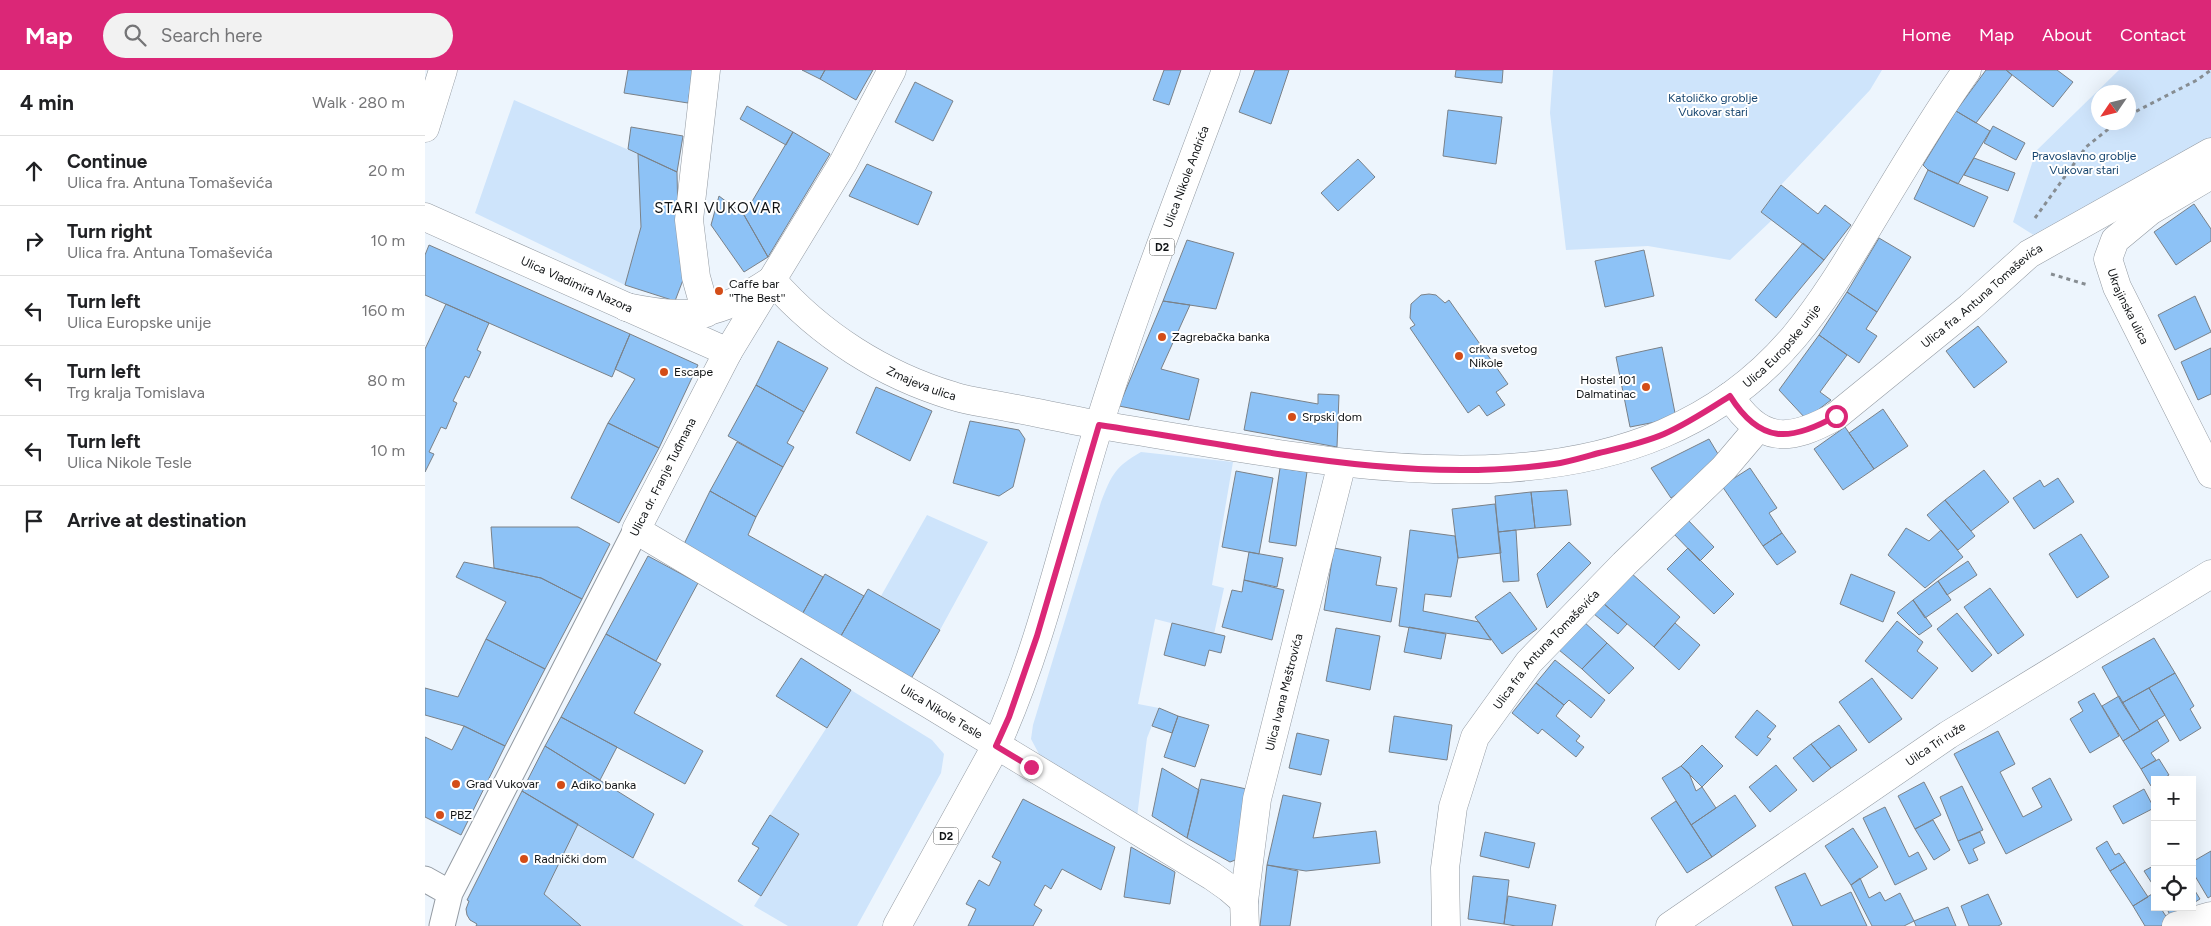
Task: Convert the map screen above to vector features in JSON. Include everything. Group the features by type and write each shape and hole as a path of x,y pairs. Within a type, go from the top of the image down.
{"street":[{"path":"425,128 443,70"},
{"path":"706,70 689,220 696,276 706,313"},
{"name":"Ulica dr. Franje Tuđmana","path":"442,926 450,893 727,352 843,163 893,70"},
{"name":"Ulica Nikole Andrića","path":"1099,425 1115,373 1226,70"},
{"name":"Ulica Europske unije","path":"1099,425 1342,462 1439,470 1492,469 1555,464 1663,435 1699,416 1730,396 1779,353 1815,311 1938,110 1967,70"},
{"name":"Ulica fra. Antuna Tomaševića","path":"1730,396 1741,414 1758,428 1771,433 1801,433 1817,427 1836,416 1970,307 2029,254 2211,152"},
{"name":"Ukrajinska ulica","path":"2211,175 2149,212 2115,240 2108,259 2117,287 2211,474"},
{"name":"Ulica Vladimira Nazora","path":"425,217 727,352"},
{"path":"626,307 679,315 706,313 745,298 772,280"},
{"name":"Zmajeva ulica","path":"772,280 792,304 817,325 867,361 953,396 1099,425"},
{"name":"D2","path":"897,926 996,746 1009,717 1037,636 1099,425"},
{"name":"Ulica fra. Antuna Tomaševića","path":"1446,926 1445,868 1453,807 1475,737 1529,662 1623,564 1724,468 1758,428"},
{"name":"Ulica Ivana Meštrovića","path":"1244,914 1257,799 1342,462"},
{"name":"Ulica Nikole Tesle","path":"636,530 1212,876 1229,888 1244,914"},
{"name":"Uilca Tri ruže","path":"1670,926 1948,735 2211,574"},
{"path":"425,879 450,893"},
{"path":"2176,926 2211,916"}],"path":[{"path":"2136,111 2197,80 2211,70"},
{"path":"2031,223 2086,147 2107,130"},
{"path":"2045,272 2092,286"}],"green space":[{"name":"Katoličko groblje Vukovar stari","path":"1553,70 1882,70 1870,90 1781,185 1761,211 1772,220 1730,260 1648,246 1566,250 1550,113"},
{"name":"Pravoslavno groblje Vukovar stari","path":"2119,70 2211,70 2211,142 2037,237 2013,222 2036,151 2091,97 2091,130 2136,130 2136,85 2104,85"},
{"path":"514,100 638,154 641,227 625,285 475,213"},
{"path":"1141,452 1233,462 1212,585 1224,588 1214,634 1155,619 1138,704 1159,708 1147,738 1137,817 1039,754 1031,739 1033,725 1101,502 1115,472 1125,462"},
{"path":"927,515 988,542 940,630 881,596"},
{"path":"851,690 932,740 944,754 941,773 857,926 788,926 754,906 799,834 770,815"},
{"path":"578,824 744,926 581,926 544,894"}],"building":[{"path":"628,70 693,70 688,103 624,93"},
{"path":"802,70 825,70 820,79"},
{"path":"825,70 873,70 856,100 820,79"},
{"path":"1164,70 1181,70 1169,105 1153,100"},
{"path":"1255,70 1289,70 1271,124 1239,112"},
{"path":"1456,70 1503,70 1502,83 1455,77"},
{"path":"1986,70 2006,70 2012,75 1976,123 1956,111"},
{"path":"2006,70 2057,70 2073,82 2053,107"},
{"path":"915,82 953,101 933,141 895,122"},
{"path":"747,106 793,132 786,145 740,119"},
{"path":"1448,110 1502,117 1496,164 1443,156"},
{"path":"1956,111 1990,131 1958,184 1928,170 1923,165"},
{"path":"1993,126 2025,143 2016,160 1984,143"},
{"path":"631,127 683,136 677,172 628,149"},
{"path":"793,132 830,154 768,257 744,215"},
{"path":"638,154 677,172 678,218 683,280 675,301 625,285 641,227"},
{"path":"1974,158 2015,173 2008,191 1964,175"},
{"path":"1358,159 1375,177 1338,211 1321,193"},
{"path":"867,164 932,192 918,225 849,196"},
{"path":"1928,170 1988,197 1974,227 1914,199"},
{"path":"1781,185 1818,214 1825,205 1851,225 1824,260 1761,212"},
{"path":"719,196 744,215 768,257 744,272 711,225"},
{"path":"2194,204 2211,229 2211,241 2176,265 2154,232"},
{"path":"1879,238 1911,257 1877,312 1847,292"},
{"path":"1187,240 1234,253 1216,309 1163,301"},
{"path":"1803,243 1824,260 1776,318 1755,300"},
{"path":"429,245 630,334 612,377 425,295 425,255"},
{"path":"1644,250 1654,296 1605,307 1595,261"},
{"path":"1847,292 1877,312 1866,329 1877,336 1859,363 1819,335"},
{"name":"crkva svetog Nikole","path":"1421,295 1436,295 1445,303 1449,300 1508,384 1496,392 1505,405 1487,416 1479,405 1468,413 1410,328 1415,325 1410,318 1411,304"},
{"path":"2195,296 2211,332 2175,350 2158,315"},
{"name":"Zagrebačka banka","path":"1163,301 1190,305 1161,369 1199,379 1189,420 1119,406"},
{"path":"446,304 489,323 477,350 481,352 469,378 465,376 453,401 457,403 446,429 441,427 429,452 434,454 425,472 425,349"},
{"path":"1978,326 2007,362 1974,388 1946,351"},
{"path":"630,334 698,365 659,448 608,423 635,379 615,369"},
{"path":"1819,335 1847,355 1820,392 1831,400 1806,419 1779,390"},
{"path":"778,341 828,368 804,412 756,385"},
{"name":"Hostel 101 Dalmatinac","path":"1662,347 1676,418 1630,427 1616,357"},
{"path":"2211,348 2211,394 2198,400 2181,362"},
{"path":"756,385 804,412 787,443 794,447 783,467 728,436"},
{"path":"876,387 932,411 910,461 856,433"},
{"name":"Srpski dom","path":"1251,392 1318,404 1318,394 1339,395 1337,447 1244,430"},
{"path":"1883,409 1908,446 1874,469 1849,433"},
{"path":"970,421 1019,430 1025,439 1013,487 999,496 953,483"},
{"path":"608,423 659,448 619,523 571,498"},
{"path":"1845,427 1874,469 1843,490 1814,449"},
{"path":"1709,439 1718,454 1704,475 1671,498 1651,468"},
{"path":"737,442 783,467 756,517 710,491"},
{"path":"1280,468 1307,472 1296,546 1269,542"},
{"path":"1750,468 1777,508 1769,513 1782,533 1763,546 1722,486"},
{"path":"1984,470 2009,502 1971,531 1945,500"},
{"path":"1236,471 1273,478 1259,554 1222,547"},
{"path":"2058,478 2074,502 2034,529 2013,498 2040,480 2044,487"},
{"path":"1567,490 1571,525 1535,528 1531,492"},
{"path":"710,491 756,517 748,535 823,577 800,618 687,551 685,542"},
{"path":"1531,492 1535,528 1498,532 1495,496"},
{"path":"1945,500 1975,536 1958,550 1927,515"},
{"path":"1495,504 1501,553 1458,558 1452,509"},
{"path":"1686,518 1714,547 1700,561 1672,532"},
{"path":"491,527 578,527 610,544 582,599 541,578 494,568"},
{"path":"1906,528 1929,541 1941,530 1963,557 1925,588 1888,555"},
{"path":"1410,530 1455,536 1458,558 1451,597 1425,594 1423,611 1479,622 1491,640 1399,626"},
{"path":"1516,530 1519,581 1503,582 1498,532"},
{"path":"1782,533 1796,552 1777,565 1763,546"},
{"path":"2081,534 2109,577 2077,598 2049,554"},
{"path":"1569,542 1591,563 1547,608 1537,574"},
{"path":"1334,548 1381,557 1376,585 1397,588 1391,622 1324,610"},
{"path":"1688,548 1734,594 1714,614 1667,569"},
{"path":"1249,552 1283,558 1277,587 1244,580"},
{"path":"648,556 698,583 656,661 606,634"},
{"path":"1968,561 1977,575 1947,595 1938,581"},
{"path":"464,562 541,578 582,599 545,669 486,639 506,602 456,577"},
{"path":"1630,572 1680,617 1654,647 1603,603"},
{"path":"825,574 864,596 838,641 800,618"},
{"path":"1851,574 1895,592 1883,622 1840,604"},
{"path":"1244,580 1284,590 1272,640 1222,627 1232,590 1242,592"},
{"path":"1938,581 1951,600 1925,618 1913,600"},
{"path":"1990,588 2024,635 1998,654 1964,607"},
{"path":"868,589 940,630 909,682 838,641"},
{"path":"1510,592 1537,629 1502,654 1475,617"},
{"path":"1913,600 1932,626 1919,635 1897,613"},
{"path":"1603,603 1627,624 1618,634 1594,614"},
{"path":"1957,613 1992,655 1972,672 1937,629"},
{"path":"1583,621 1607,643 1582,669 1559,650"},
{"path":"1897,621 1923,642 1917,651 1938,668 1912,699 1865,661"},
{"path":"1172,623 1225,636 1221,653 1209,650 1205,666 1164,655"},
{"path":"1675,623 1700,645 1679,670 1654,647"},
{"path":"1409,627 1446,634 1441,659 1404,652"},
{"path":"1336,628 1380,636 1370,690 1326,681"},
{"path":"606,634 661,664 634,713 703,751 685,784 561,717"},
{"path":"2154,638 2175,673 2122,703 2102,667"},
{"path":"486,639 545,669 505,746 464,726 425,715 425,688 458,697"},
{"path":"1607,643 1634,668 1609,694 1582,669"},
{"path":"801,658 851,690 827,728 776,696"},
{"path":"1555,660 1605,700 1591,718 1569,700 1564,705 1536,683"},
{"path":"2175,673 2194,706 2190,709 2201,728 2180,741 2149,688"},
{"path":"1872,678 1902,719 1869,743 1839,702"},
{"path":"1536,683 1564,705 1556,716 1580,736 1576,741 1584,747 1576,757 1542,729 1538,734 1512,713"},
{"path":"2149,688 2165,715 2140,731 2122,703"},
{"path":"2094,693 2119,736 2090,753 2070,719 2083,711 2078,702"},
{"path":"2119,696 2140,731 2123,741 2102,706"},
{"path":"1159,708 1178,716 1172,733 1152,726"},
{"path":"1757,710 1776,726 1767,737 1771,739 1757,756 1735,737"},
{"path":"1178,716 1209,725 1195,767 1164,757"},
{"path":"1394,716 1452,725 1447,760 1389,752"},
{"path":"561,717 617,747 600,780 545,746"},
{"path":"2157,720 2169,741 2151,753 2156,760 2141,769 2123,741"},
{"path":"1839,725 1857,750 1831,768 1811,744"},
{"name":"Grad Vukovar","path":"464,726 505,746 461,835 425,817 425,737 452,750"},
{"path":"1998,731 2015,764 2000,772 2023,817 2042,807 2032,788 2050,778 2072,820 2006,854 1954,754"},
{"path":"1297,733 1329,740 1321,775 1289,768"},
{"path":"1811,744 1831,768 1813,782 1793,758"},
{"path":"1702,745 1723,766 1702,787 1681,766"},
{"path":"545,746 654,814 633,858 522,791"},
{"path":"2159,759 2169,775 2151,776 2151,786 2141,769"},
{"path":"1776,765 1797,790 1770,812 1749,787"},
{"path":"1681,766 1689,773 1696,791 1702,787 1716,808 1691,825 1662,778"},
{"path":"1162,768 1199,790 1187,838 1152,816"},
{"path":"1201,779 1251,790 1238,859 1230,862 1187,838"},
{"path":"1924,782 1941,815 1915,829 1898,796"},
{"path":"1962,786 1983,830 1958,841 1940,797"},
{"path":"2144,789 2151,802 2151,810 2123,824 2113,806"},
{"name":"Radnički dom","path":"522,791 578,824 544,894 581,926 476,926 477,924 470,920 467,915 466,909 469,901 467,900"},
{"path":"1283,795 1321,803 1313,838 1376,831 1380,863 1306,871 1267,865"},
{"path":"1735,795 1756,826 1712,857 1691,825"},
{"path":"1023,799 1115,847 1101,890 1062,869 1051,889 1045,885 1034,905 1042,910 1033,926 968,926 976,909 966,904 979,880 989,886 1001,862 992,857"},
{"path":"1676,801 1712,857 1687,873 1651,818"},
{"path":"1885,807 1909,857 1918,852 1927,869 1895,885 1863,818"},
{"path":"770,815 799,834 761,896 738,881 759,848 752,844"},
{"path":"1933,820 1950,850 1934,860 1915,829"},
{"path":"1853,828 1878,867 1851,885 1825,846"},
{"path":"1485,832 1535,843 1529,868 1480,856"},
{"path":"1980,832 1985,843 1973,849 1978,860 1969,864 1958,841"},
{"path":"2107,841 2115,855 2119,853 2125,862 2110,871 2096,848"},
{"path":"1131,847 1175,872 1170,904 1124,897"},
{"path":"2211,851 2211,896 2208,898 2196,878 2196,860"},
{"path":"2125,862 2148,897 2133,906 2110,871"},
{"path":"1267,865 1298,871 1290,926 1260,926"},
{"path":"2151,867 2151,882 2144,871"},
{"path":"1805,873 1821,906 1851,892 1867,926 1793,926 1775,887"},
{"path":"1473,876 1509,880 1504,924 1468,919"},
{"path":"1860,878 1869,898 1880,892 1885,901 1900,893 1914,921 1904,926 1872,926 1851,885"},
{"path":"2196,892 2200,899 2196,902"},
{"path":"1988,894 2002,924 1998,926 1969,926 1961,906"},
{"path":"2151,895 2151,911 2163,911 2169,921 2161,926 2145,926 2133,906"},
{"path":"1508,896 1556,905 1552,926 1504,924"},
{"path":"1948,907 1956,926 1916,926 1914,921"},
{"path":"2168,911 2181,911 2171,917"}],"place":[{"name":"Caffe bar ''The Best''","path":"719,291"},
{"name":"Zagrebačka banka","path":"1162,337"},
{"name":"crkva svetog Nikole","path":"1459,356"},
{"name":"Escape","path":"664,372"},
{"name":"Hostel 101 Dalmatinac","path":"1646,387"},
{"name":"Srpski dom","path":"1292,417"},
{"name":"Grad Vukovar","path":"456,784"},
{"name":"Adiko banka","path":"561,785"},
{"name":"PBZ","path":"440,815"},
{"name":"Radnički dom","path":"524,859"}],"district":[{"name":"STARI VUKOVAR","path":"718,208"}],"route":[{"path":"1031,767 996,746 1009,717 1037,636 1099,425 1342,462 1439,470 1492,469 1555,464 1624,447 1663,435 1699,416 1730,396 1741,414 1758,428 1771,433 1801,433 1817,427 1836,416"}]}
